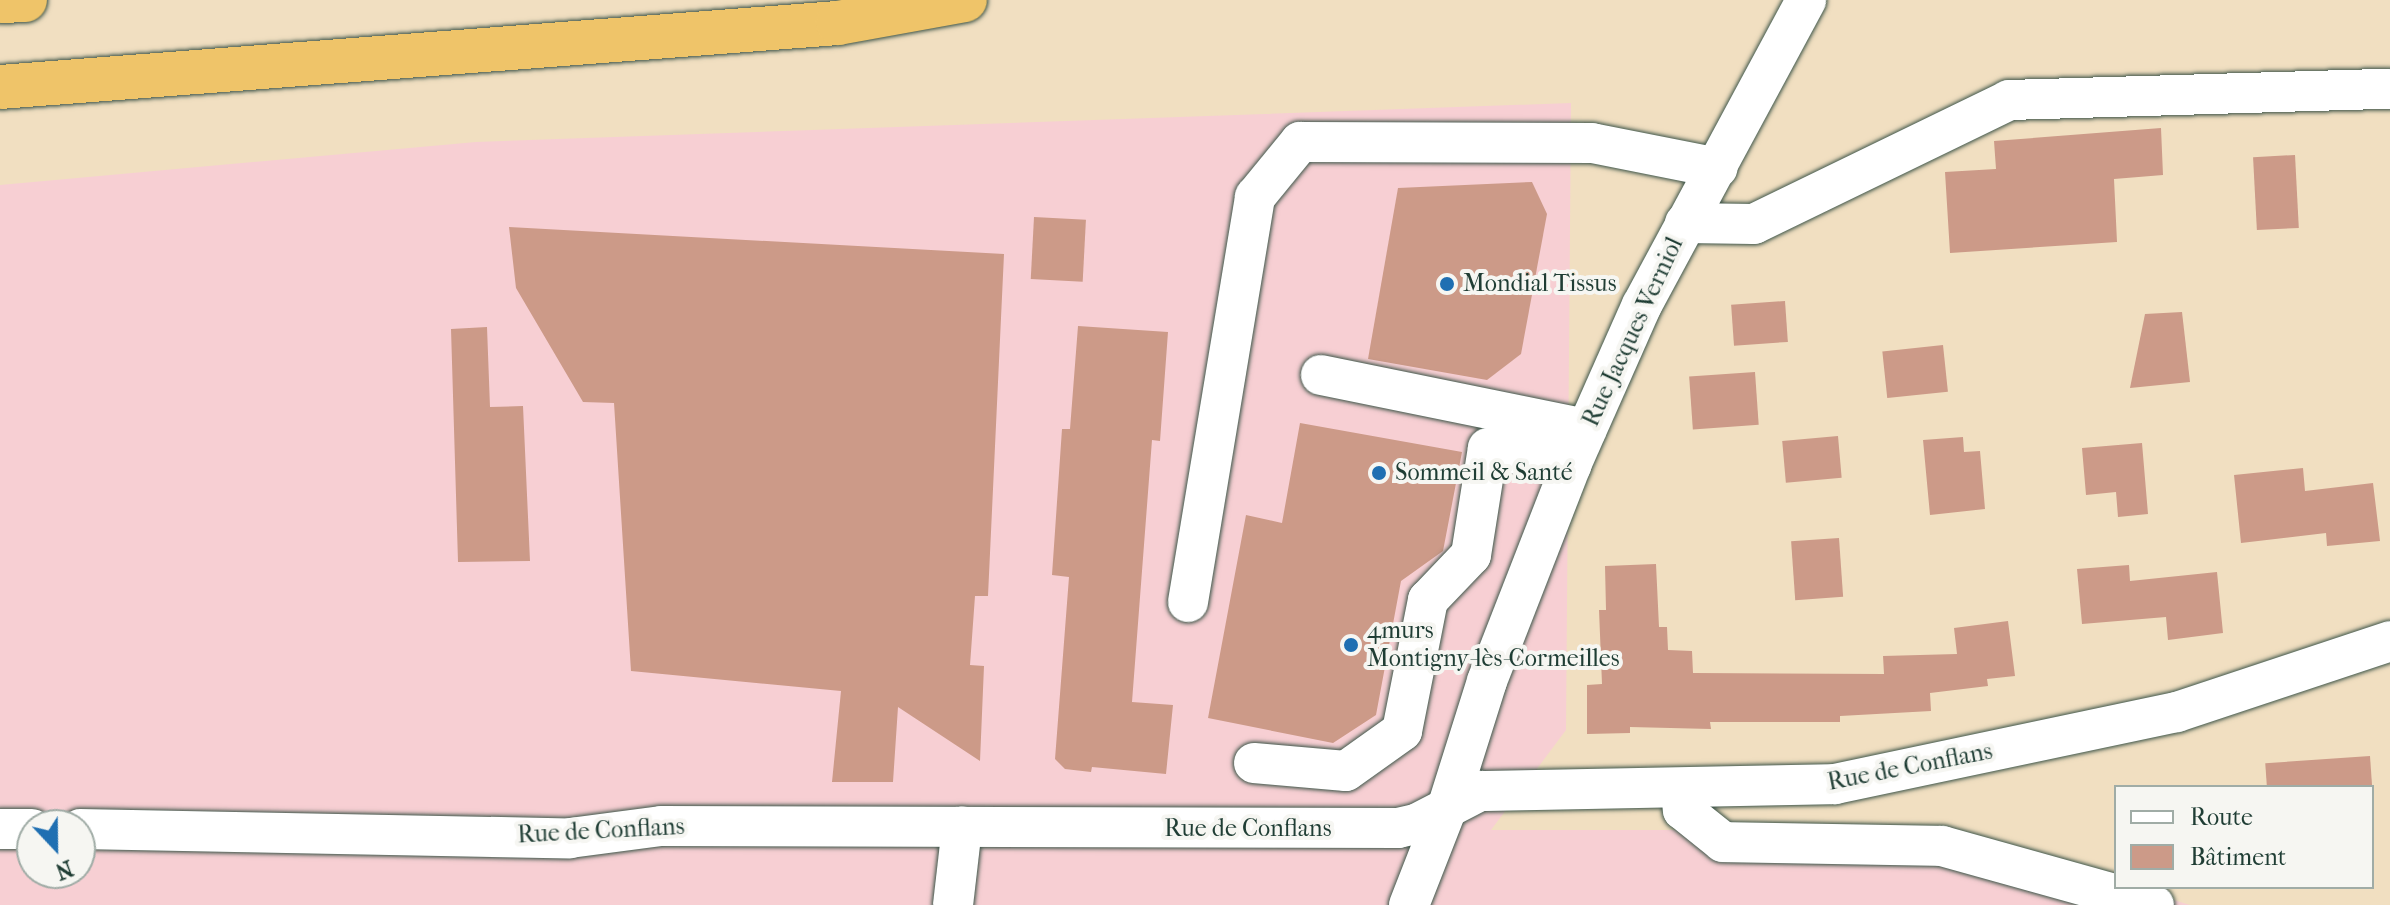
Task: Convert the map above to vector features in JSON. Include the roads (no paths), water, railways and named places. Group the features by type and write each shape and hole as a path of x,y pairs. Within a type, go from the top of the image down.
{"highway":[{"path":"0,1 25,0"},
{"path":"0,87 838,23 965,0"}],"street":[{"name":"Rue Jacques Verniol","path":"1409,905 1447,808 1487,681 1571,465 1642,305 1806,0"},
{"path":"1685,223 1754,224 2009,100 2390,89"},
{"path":"1188,602 1255,197 1300,142 1592,143 1718,168"},
{"path":"1321,375 1587,429"},
{"path":"1254,763 1346,771 1402,731 1428,600 1471,555 1488,448 1571,465"},
{"name":"Rue de Conflans","path":"96,829 570,838 661,826 1398,828 1416,824 1480,791 1835,784 2177,712 2390,641"},
{"path":"1681,789 1683,810 1723,842 1942,846 2154,905"},
{"path":"953,905 962,827"}],"place":[{"name":"Mondial Tissus","path":"1447,284"},
{"name":"Sommeil & Santé","path":"1379,473"},
{"name":"4murs Montigny-lès-Cormeilles","path":"1351,645"}]}
